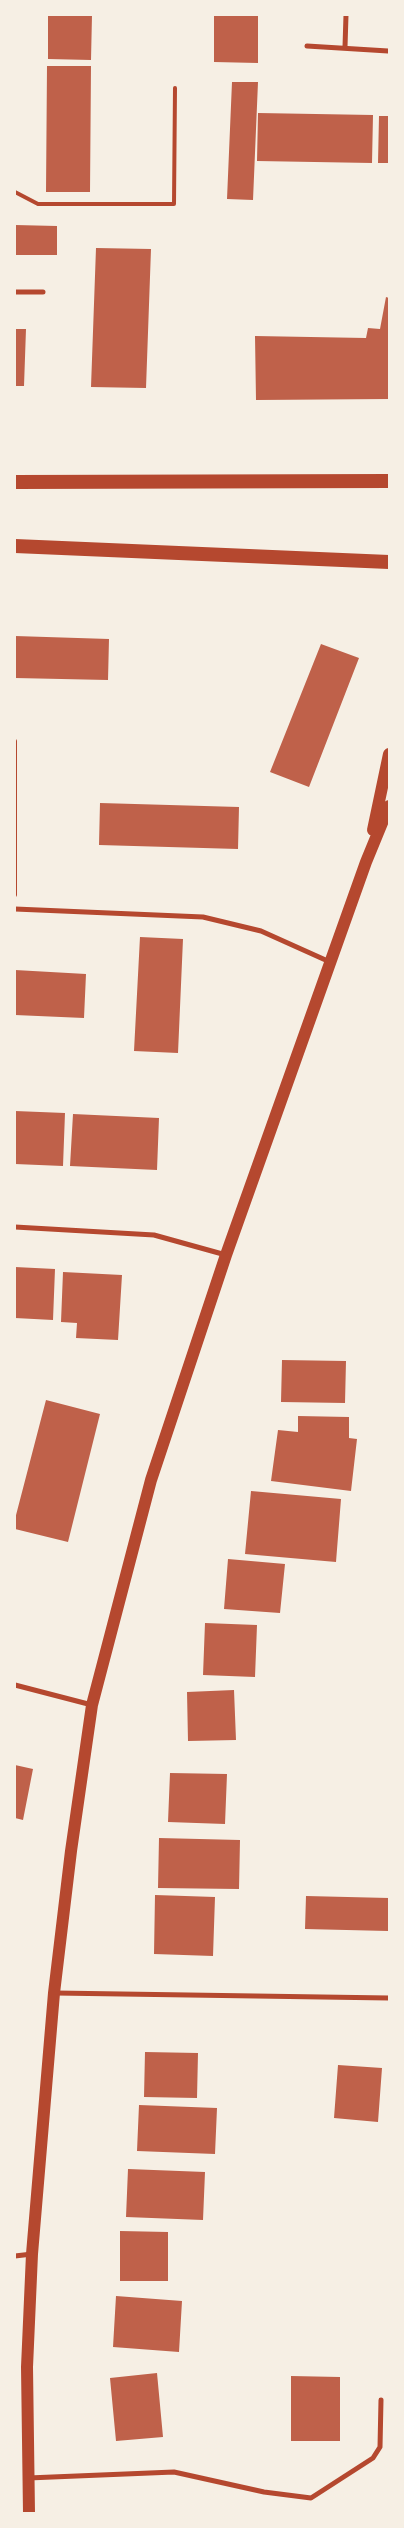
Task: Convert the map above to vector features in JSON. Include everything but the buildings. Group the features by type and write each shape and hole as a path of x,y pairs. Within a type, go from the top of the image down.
{"highway":[{"path":"15,482 389,481"},
{"path":"15,546 389,562"}],"main road":[{"path":"366,862 389,754"},
{"path":"29,2513 27,2367 32,2254 54,1993 71,1851 92,1705 151,1480 226,1256 366,862 389,806"}],"street":[{"path":"345,47 346,15"},
{"path":"307,46 388,51"},
{"path":"15,292 43,292"},
{"path":"15,909 203,917 261,931 330,962"},
{"path":"15,1227 154,1235 194,1244 226,1256"},
{"path":"15,1685 92,1705"},
{"path":"54,1993 389,1998"},
{"path":"15,2256 32,2254"},
{"path":"28,2478 174,2472 264,2492 311,2498 373,2458 380,2447 381,2400"}],"lane":[{"path":"15,192 38,204 174,204 175,88"},
{"path":"15,741 15,895"}]}
